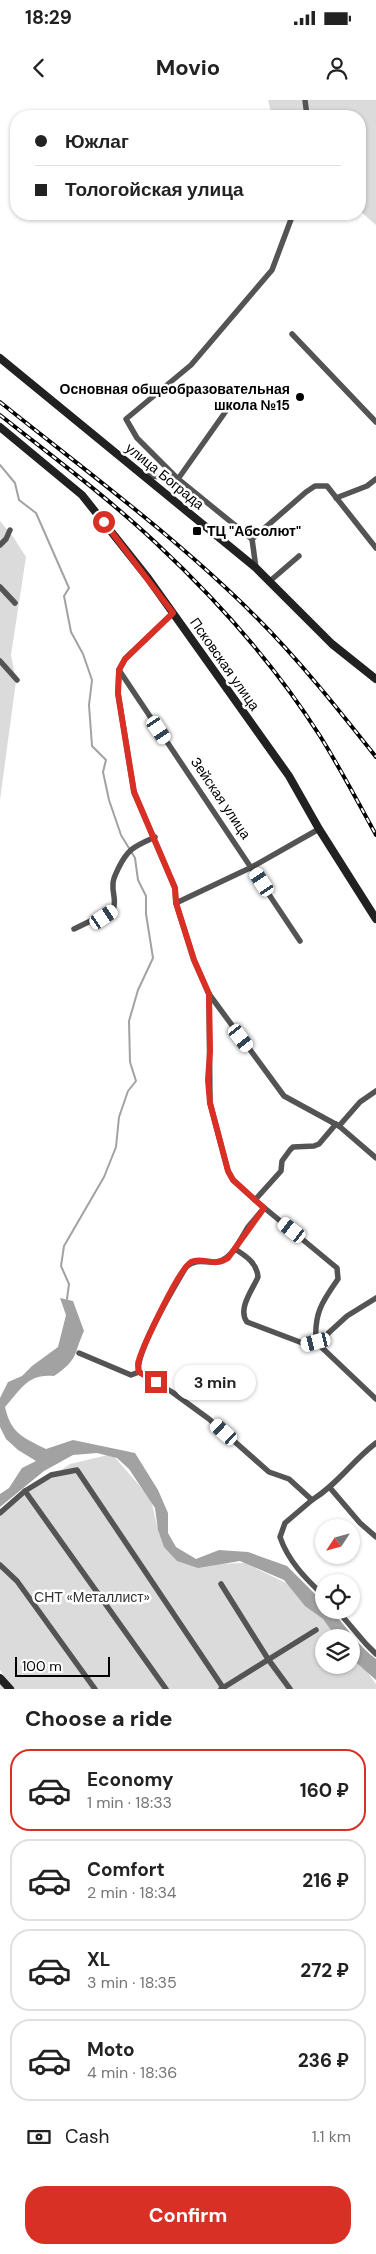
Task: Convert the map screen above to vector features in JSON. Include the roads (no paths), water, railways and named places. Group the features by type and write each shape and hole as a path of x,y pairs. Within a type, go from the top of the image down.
{"street":[{"path":"256,568 252,539 178,479 137,438 126,419 191,365 272,270 291,220"},
{"path":"292,334 376,422"},
{"name":"улица Бограда","path":"0,358 256,568 332,644 376,679"},
{"path":"178,479 226,411"},
{"name":"Псковская улица","path":"0,427 82,495 173,613 284,769 376,920"},
{"path":"144,475 178,479"},
{"path":"336,498 367,486 376,478"},
{"path":"252,539 315,486 327,486 376,548"},
{"path":"0,545 6,539 10,530"},
{"path":"270,580 300,556"},
{"path":"0,587 15,603"},
{"path":"173,613 125,659 119,670 118,694 134,792 155,837 175,888 176,903 194,960 209,994 284,1096 337,1125 376,1158"},
{"path":"0,661 17,680"},
{"name":"Зейская улица","path":"119,670 300,941"},
{"path":"176,903 252,867 319,829"},
{"path":"74,929 113,910 116,903 112,885 113,879 124,855 135,846 155,837"},
{"path":"209,994 210,1051 208,1080 210,1103 230,1176 264,1208 334,1263 337,1268 338,1279 320,1304 315,1325 316,1342 376,1399"},
{"path":"255,1200 281,1171 282,1161 293,1147 319,1144 360,1102 376,1091"},
{"path":"139,1372 138,1362 160,1314 186,1267 197,1261 212,1264 222,1262 235,1250 248,1227 264,1208"},
{"path":"235,1250 254,1264 258,1277 243,1310 244,1318 247,1322 305,1344 316,1342 347,1316 376,1299"},
{"path":"79,1353 131,1375 139,1372"},
{"path":"139,1372 172,1392 210,1419 269,1472 289,1479 312,1500"},
{"path":"315,1587 286,1553 280,1537 285,1523 312,1500 330,1489 361,1454 376,1443"},
{"path":"0,1512 25,1490 51,1475 77,1470 223,1689 315,1631"},
{"path":"330,1489 376,1537"},
{"path":"25,1490 166,1689"},
{"path":"0,1565 17,1580 95,1689"},
{"path":"221,1584 268,1659 290,1689"},
{"path":"345,1619 376,1654"},
{"path":"0,1678 10,1689"}],"waterway":[{"path":"0,465 15,483 19,500 36,513 69,588 64,596 71,632 83,654 92,680 89,705 92,746 106,760 103,772 109,800 121,835 135,858 138,880 146,896 146,914 153,958 138,990 129,1021 130,1062 136,1081 128,1091 119,1117 116,1147 104,1177 64,1246 61,1266 69,1284 67,1299"}],"railway":[{"path":"0,402 163,532 225,587 303,667 376,757"},
{"path":"0,415 137,526 223,610 303,710 335,760 376,835"}],"place":[{"name":"Основная общеобразовательная школа №15","path":"300,397"},
{"name":"ТЦ \"Абсолют\"","path":"197,531"}],"park label":[{"name":"СНТ «Металлист»","path":"92,1597"}]}
